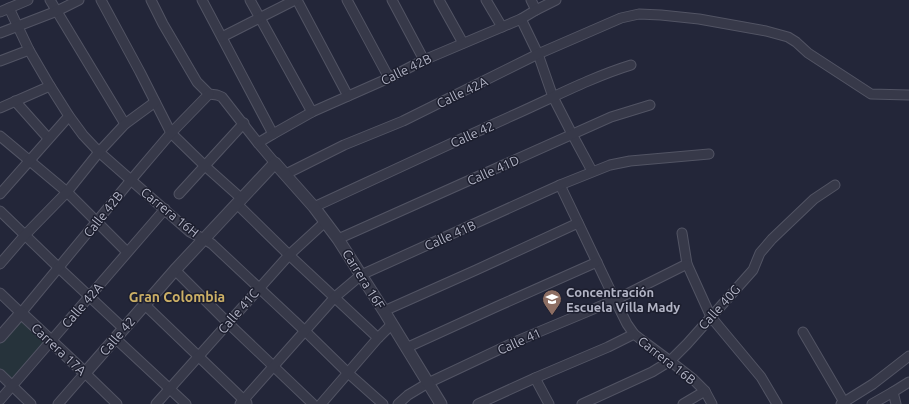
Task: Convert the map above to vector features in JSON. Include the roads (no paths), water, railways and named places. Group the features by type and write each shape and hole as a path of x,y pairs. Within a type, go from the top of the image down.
{"street":[{"path":"4,10 28,0"},
{"path":"50,0 125,124"},
{"path":"0,33 18,27 79,0"},
{"path":"101,0 171,133 239,201 289,255 378,338"},
{"path":"151,0 163,24 197,82 209,94 222,96 275,163"},
{"path":"202,0 273,134"},
{"path":"250,0 312,112"},
{"path":"222,37 296,0 348,96"},
{"path":"346,0 389,78"},
{"path":"392,0 424,60"},
{"path":"439,0 463,43"},
{"path":"486,0 502,27"},
{"path":"531,0 536,10"},
{"name":"Calle 42B","path":"258,143 312,112 389,78 424,60 521,19 556,0"},
{"name":"Carrera 16H","path":"4,10 18,27 29,50 50,86 68,116 82,135 99,152 190,232 212,244 348,373 383,404"},
{"name":"Calle 42A","path":"286,174 344,145 403,120 538,54 620,18 639,14 662,14 699,19 766,31 788,37 808,53 871,94 909,95"},
{"path":"521,19 538,54 554,97 592,171"},
{"path":"0,61 29,50"},
{"name":"Calle 42","path":"314,207 611,71 631,65"},
{"path":"0,108 50,86"},
{"name":"Calle 42B","path":"0,337 171,133 209,94"},
{"path":"15,101 48,138"},
{"path":"0,264 25,235 67,192 99,152 125,124 155,102"},
{"name":"Calle 41D","path":"338,239 611,117 650,105"},
{"path":"0,194 68,116"},
{"path":"179,194 244,123"},
{"path":"0,136 67,192 127,252"},
{"name":"Calle 41B","path":"244,403 274,366 335,297 361,275 592,171 610,165 630,161 709,154"},
{"name":"Calle 42","path":"58,404 144,304 275,163"},
{"name":"Carrera 16F","path":"275,163 314,207 338,239 441,404"},
{"name":"Carrera 16B","path":"560,185 615,300 634,334 692,378 705,391 712,404"},
{"name":"Calle 40G","path":"582,404 652,372 670,360 753,270 760,253 772,239 814,199 835,185"},
{"name":"Calle 42A","path":"0,400 165,209"},
{"path":"0,211 58,268 124,328"},
{"name":"Calle 41C","path":"156,404 258,288 289,255 325,222"},
{"path":"384,311 578,223"},
{"path":"682,233 687,264 711,317 761,377 777,404"},
{"path":"406,348 597,262"},
{"name":"Calle 41","path":"398,404 428,384 517,341 615,300 687,264"},
{"path":"175,270 313,404"},
{"name":"Carrera 17A","path":"0,293 118,404"},
{"path":"144,304 244,403"},
{"path":"321,404 392,324"},
{"path":"803,332 843,403 873,384 909,356"},
{"path":"478,404 535,378 608,348 634,334"},
{"path":"115,338 186,404"},
{"path":"0,374 31,404"},
{"path":"535,378 549,404"},
{"path":"872,404 909,382"},
{"path":"683,404 705,391"},
{"path":"893,392 896,404"}],"place":[{"name":"Concentración Escuela Villa Mady","path":"552,316"}],"district":[{"name":"Gran Colombia","path":"177,297"}]}
